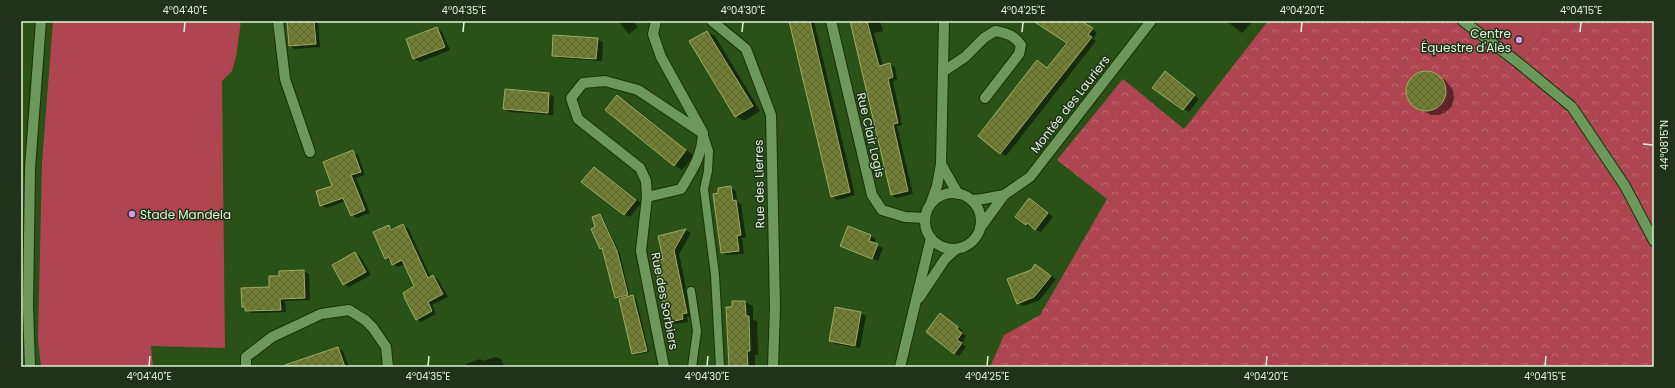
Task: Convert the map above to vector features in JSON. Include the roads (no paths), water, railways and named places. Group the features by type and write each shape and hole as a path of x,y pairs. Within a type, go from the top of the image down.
{"street":[{"path":"30,367 28,306 30,168 34,96 41,21"},
{"path":"278,21 285,79 310,152"},
{"path":"647,197 680,189 696,164 702,148 703,133 661,57 653,34 656,21"},
{"name":"Rue des Lierres","path":"712,21 746,49 771,115 775,307 773,367"},
{"name":"Rue Clair Logis","path":"831,21 872,195 882,210 905,217 925,218"},
{"path":"931,203 944,195 958,194 971,200 976,205 979,212 980,228 977,235 964,247 956,249 946,248 931,238 926,229 925,218 937,186 941,164 944,21"},
{"name":"Montée des Lauriers","path":"980,228 1004,195 1030,177 1151,21"},
{"path":"1463,21 1516,61 1572,107 1625,186 1654,241"},
{"path":"944,71 965,57 984,38 995,31 1006,33 1016,38 1020,45 1019,54 985,98"},
{"name":"Rue des Sorbiers","path":"664,367 641,251 647,197 646,181 640,168 578,119 571,98 584,83 605,81 638,90 703,133"},
{"path":"941,164 958,194"},
{"name":"Montée des Lauriers","path":"971,200 983,200 1004,195"},
{"path":"900,367 931,238"},
{"path":"915,304 945,259 956,249"},
{"path":"246,367 246,357 272,337 321,314 348,310 365,320 373,328 386,347 388,367"}],"lane":[{"path":"703,133 709,150 708,171 704,189 715,275 720,367"},
{"path":"691,291 697,331 692,367"}],"place":[{"name":"Centre Équestre d'Alès","path":"1519,40"},
{"name":"Stade Mandela","path":"132,214"}]}
